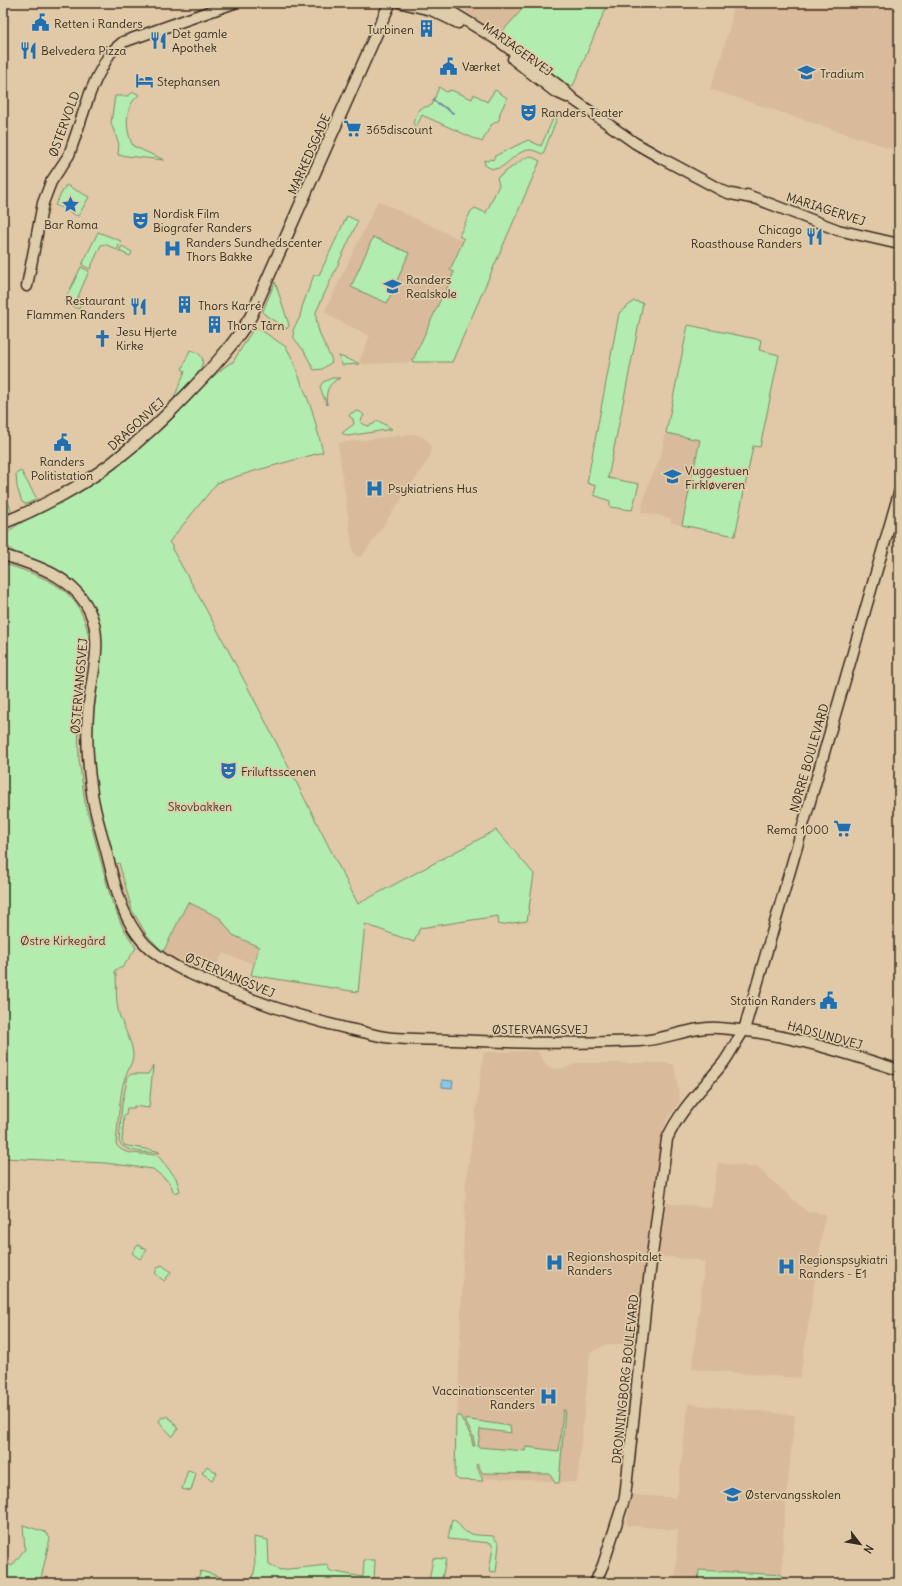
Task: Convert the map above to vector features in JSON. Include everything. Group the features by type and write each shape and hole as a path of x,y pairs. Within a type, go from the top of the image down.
{"main road":[{"name":"MARKEDSGADE","path":"251,316 390,3"},
{"name":"DRAGONVEJ","path":"3,528 7,521 72,488 110,464 142,438 185,397 220,360 241,334 251,316"}],"street":[{"name":"ØSTERVOLD","path":"27,286 46,191 69,155 90,93 110,54 139,37 234,3"},
{"name":"MARIAGERVEJ","path":"402,3 432,10 460,24 496,46 554,91 574,100"},
{"name":"MARIAGERVEJ","path":"437,3 499,42 558,85 574,100 641,147 705,181 731,194 752,198 838,230 897,243"},
{"name":"NØRRE BOULEVARD","path":"744,1030 899,493"},
{"name":"ØSTERVANGSVEJ","path":"3,550 18,560"},
{"name":"ØSTERVANGSVEJ","path":"3,555 47,570 72,586 88,608 94,621 97,648 88,711 87,734 88,763 92,796 121,903 130,923 140,941 171,964 262,1003 310,1020 385,1037 479,1042 642,1041 705,1028 744,1030"},
{"name":"HADSUNDVEJ","path":"744,1030 821,1045 899,1070"},
{"name":"DRONNINGBORG BOULEVARD","path":"595,1583 606,1559 624,1497 646,1302 667,1139 673,1125 682,1112 724,1061 744,1030"}],"shaded area":[{"path":"471,3 528,3 500,34 467,15 466,9"},
{"name":"Tradium","path":"733,3 899,3 899,132 893,149 710,89 721,58 731,22"},
{"name":"Randers Realskole","path":"378,201 463,241 450,270 454,272 451,280 445,293 443,292 412,362 364,364 359,362 370,336 335,319 325,311"},
{"name":"Vuggestuen Firkløveren","path":"666,433 700,440 682,525 671,523 671,518 641,512 648,485 661,457"},
{"path":"415,434 429,442 431,447 430,457 365,552 361,557 356,556 353,551 338,443"},
{"path":"188,902 220,918 233,935 259,947 253,964 223,953 211,975 163,952"},
{"name":"Regionshospitalet Randers","path":"537,1051 545,1064 553,1069 566,1068 576,1063 668,1063 674,1065 680,1101 667,1120 662,1135 635,1344 607,1344 590,1353 577,1482 455,1477 466,1182 484,1052"},
{"path":"718,1163 758,1168 808,1213 812,1212 825,1214 800,1378 692,1369 705,1261 659,1256 666,1203 711,1208"},
{"name":"Østervangsskolen","path":"688,1404 795,1415 783,1527 782,1583 675,1583 678,1530 626,1525 632,1495 676,1498 678,1492"}],"green space":[{"path":"528,3 608,3 573,86 571,87 500,34"},
{"path":"439,87 446,92 451,90 472,99 474,94 487,102 495,90 507,98 500,113 499,120 491,125 482,142 422,115 416,127 413,123 419,109 432,105"},
{"path":"134,92 139,95 134,100 128,112 127,126 130,140 133,146 164,160 118,155 119,144 111,123 115,96 127,96"},
{"path":"554,117 557,118 543,154 532,150 524,151 497,168 491,168 485,165 484,160 493,160 495,156 528,140 541,146"},
{"path":"530,156 540,161 452,362 412,362 454,272 450,270 464,239 459,236 471,211 475,208 486,213 499,185 497,178 523,159"},
{"path":"66,185 89,197 78,216 55,205"},
{"path":"347,216 358,221 316,312 318,330 332,362 322,369 314,370 304,351 294,338 293,330 300,317 302,307 314,275 319,275"},
{"path":"98,232 121,241 117,250 105,244 101,245 90,269 82,265"},
{"path":"373,237 409,253 387,303 351,287"},
{"path":"122,246 132,252 130,256 119,251"},
{"path":"81,267 89,271 77,299 78,302 81,303 79,309 64,302"},
{"path":"275,282 289,325 287,329 265,315 263,311"},
{"path":"634,301 643,303 608,478 639,484 632,510 610,507 610,501 594,495 596,486 587,483 619,313"},
{"path":"688,325 761,340 759,350 779,355 760,447 753,446 735,536 682,525 700,440 666,433"},
{"name":"Skovbakken","path":"257,329 261,330 286,347 291,356 312,410 323,452 217,483 169,542 172,549 221,636 358,904 496,830 534,874 527,921 499,925 498,916 420,928 414,942 365,924 358,992 251,975 259,947 233,935 220,918 188,902 163,952 146,934 132,910 119,863 115,864 94,780 92,726 100,666 101,639 94,607 87,595 73,580 55,568 28,559 12,551 4,538 14,527 22,522 93,484 138,449 167,424 219,371 233,362 252,331"},
{"path":"190,350 199,354 202,359 202,366 192,380 174,398 185,371 182,369"},
{"path":"339,356 358,363 359,364 342,365"},
{"path":"332,378 340,378 333,382 328,388 326,396 327,405 320,387 323,382"},
{"path":"359,411 364,415 360,422 367,426 374,424 377,420 392,429 348,436 342,433 354,424 353,419 349,416 351,413"},
{"path":"3,466 5,492 11,510 8,514 3,516"},
{"path":"21,471 37,499 26,504 22,502 17,487 16,474"},
{"name":"Østre Kirkegård","path":"3,563 34,574 59,587 78,607 85,621 89,638 78,719 79,760 85,802 111,899 122,926 136,948 123,967 115,970 118,1011 128,1035 133,1054 132,1061 122,1088 116,1144 124,1151 158,1156 176,1178 180,1191 174,1193 170,1183 153,1169 105,1163 3,1158"},
{"path":"153,1066 149,1108 134,1106 134,1108 127,1108 126,1115 124,1115 122,1142 124,1145 157,1151 160,1153 131,1150 122,1146 119,1142 122,1104 128,1076 132,1074 148,1074"},
{"path":"138,1245 147,1250 140,1259 132,1253"},
{"path":"162,1265 171,1272 164,1281 155,1273 158,1267"},
{"path":"563,1410 565,1410 559,1483 555,1483 550,1474 482,1473 478,1464 476,1465 483,1481 459,1480 455,1477 456,1416 460,1416 471,1436 473,1446 475,1446 473,1436 464,1419 510,1426 511,1433 480,1429 478,1447 525,1451 526,1447 559,1451"},
{"path":"166,1416 172,1420 178,1429 173,1436 159,1421 162,1417 164,1418"},
{"path":"207,1466 217,1473 212,1480 202,1473"},
{"path":"188,1470 196,1473 191,1491 182,1489"},
{"path":"452,1519 457,1522 466,1532 476,1535 493,1536 499,1544 496,1572 489,1571 493,1548 491,1543 448,1539"},
{"path":"23,1525 45,1532 50,1538 40,1583 3,1583 3,1561 12,1566 25,1549"},
{"path":"254,1537 268,1540 269,1565 280,1570 327,1565 330,1571 363,1577 364,1560 375,1560 374,1583 252,1583 255,1567"},
{"path":"433,1558 446,1559 441,1583 401,1583 402,1578 429,1582"},
{"path":"699,1570 782,1575 782,1583 698,1583"},
{"path":"201,1571 240,1583 196,1583"}],"water":[{"path":"442,1080 453,1081 452,1088 442,1087"}],"waterway":[{"path":"433,100 442,106"},
{"path":"444,107 453,113"}],"place":[{"name":"Retten i Randers","path":"41,23"},
{"name":"Turbinen","path":"427,29"},
{"name":"Det gamle Apothek","path":"159,40"},
{"name":"Belvedera Pizza","path":"28,50"},
{"name":"Værket","path":"449,66"},
{"name":"Tradium","path":"807,73"},
{"name":"Stephansen","path":"144,81"},
{"name":"Randers Teater","path":"528,112"},
{"name":"365discount","path":"353,129"},
{"name":"Bar Roma","path":"71,205"},
{"name":"Nordisk Film Biografer Randers","path":"140,220"},
{"name":"Chicago Roasthouse Randers","path":"815,236"},
{"name":"Randers Sundhedscenter Thors Bakke","path":"173,249"},
{"name":"Randers Realskole","path":"393,286"},
{"name":"Thors Karré","path":"185,305"},
{"name":"Restaurant Flammen Randers","path":"138,307"},
{"name":"Thors Tårn","path":"214,325"},
{"name":"Jesu Hjerte Kirke","path":"103,338"},
{"name":"Randers Politistation","path":"62,442"},
{"name":"Vuggestuen Firkløveren","path":"672,477"},
{"name":"Psykiatriens Hus","path":"375,488"},
{"name":"Friluftsscenen","path":"228,771"},
{"name":"Rema 1000","path":"842,829"},
{"name":"Station Randers","path":"829,1000"},
{"name":"Regionshospitalet Randers","path":"554,1263"},
{"name":"Regionspsykiatri Randers - E1","path":"786,1266"},
{"name":"Vaccinationscenter Randers","path":"548,1397"},
{"name":"Østervangsskolen","path":"732,1494"}]}
